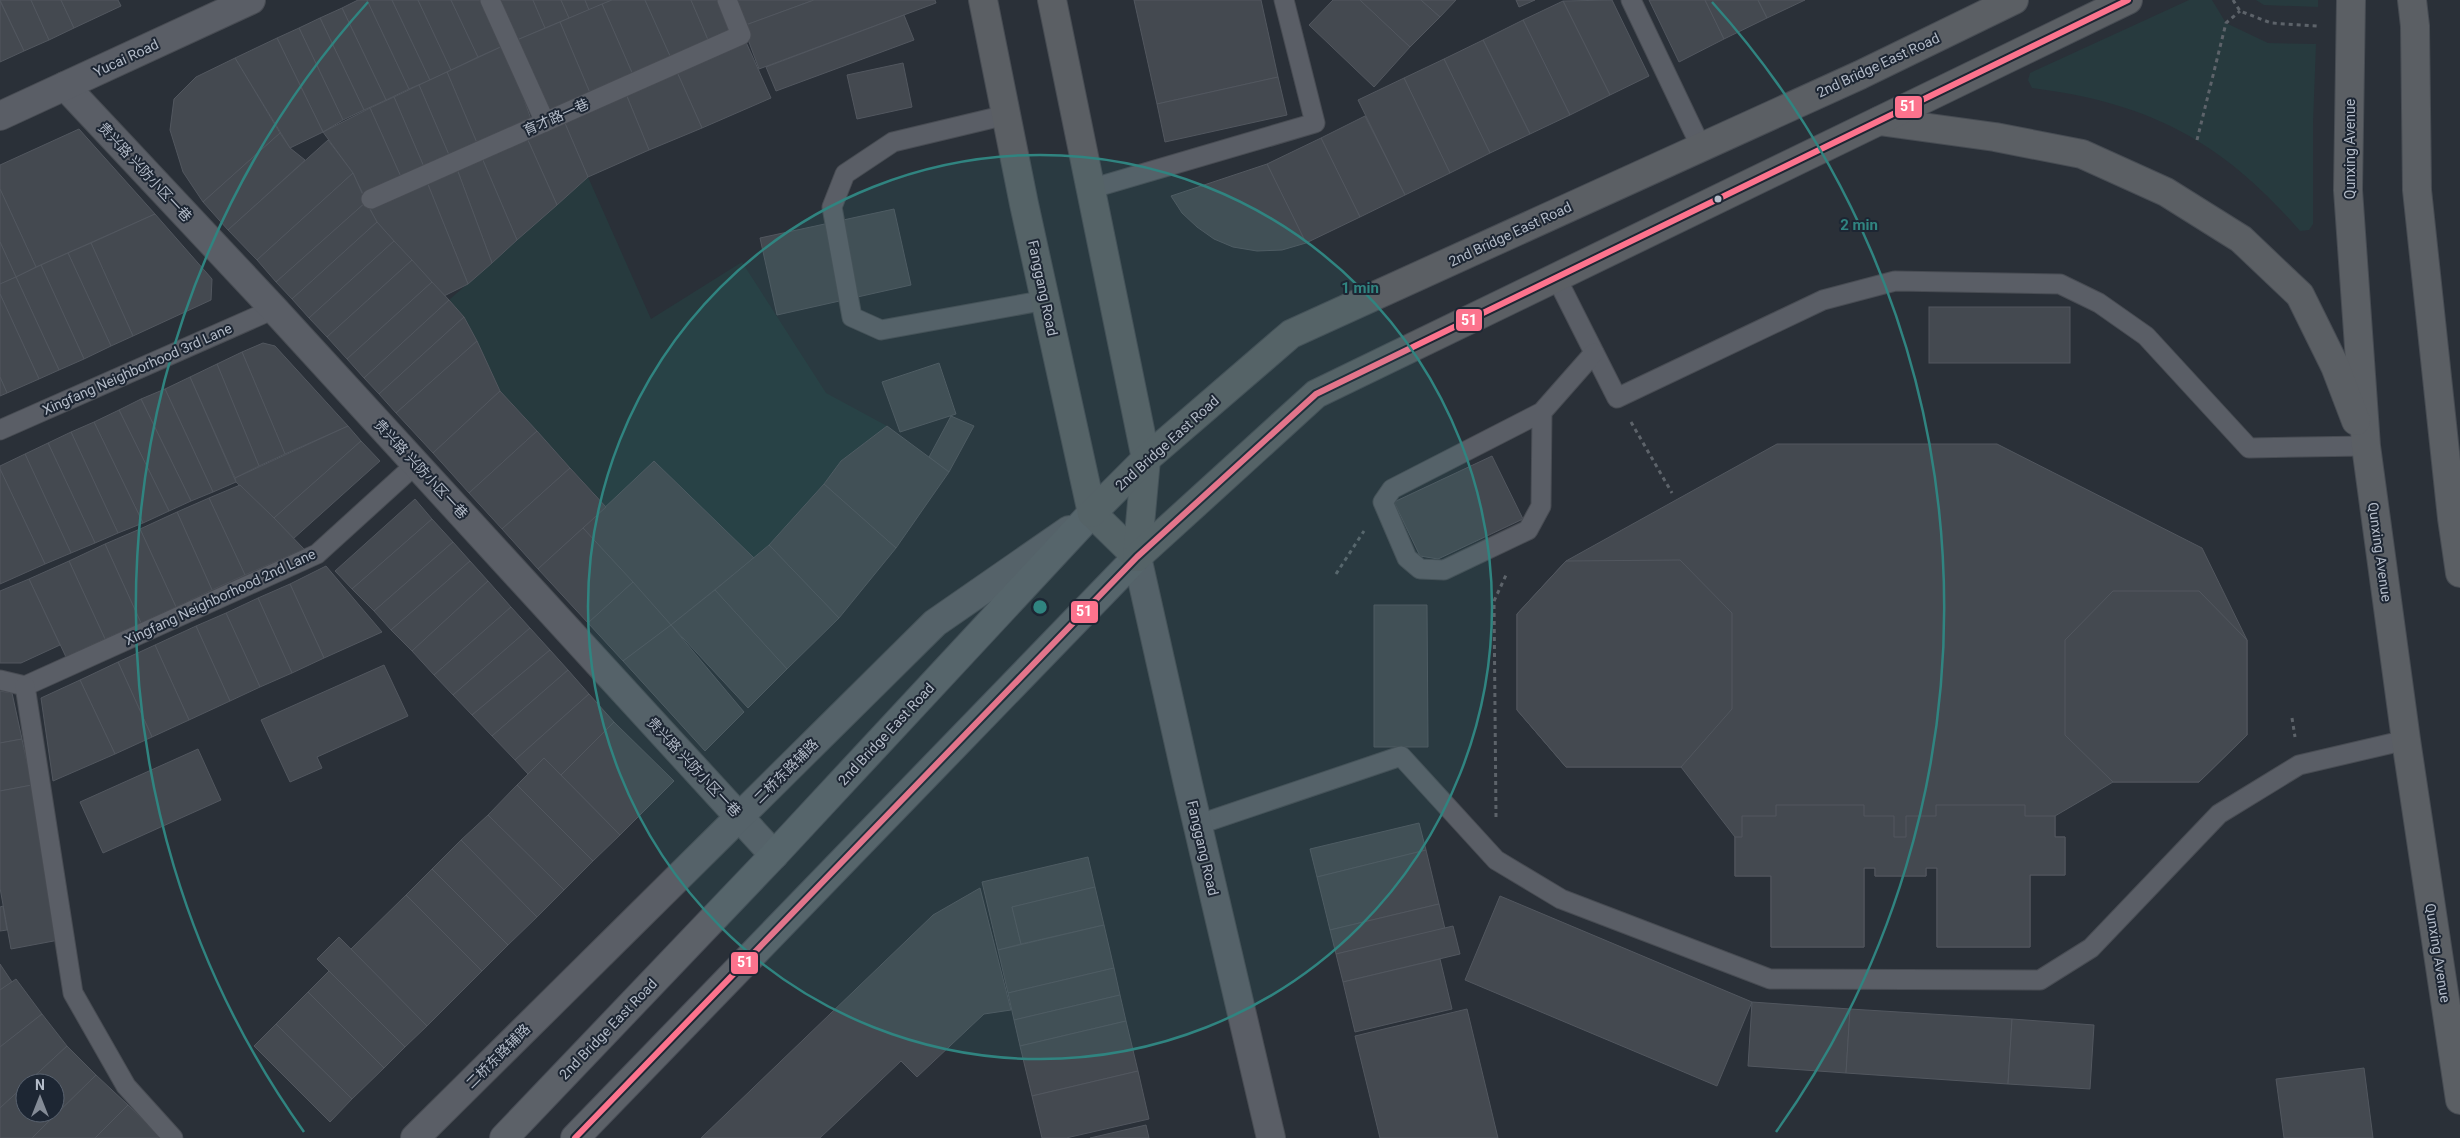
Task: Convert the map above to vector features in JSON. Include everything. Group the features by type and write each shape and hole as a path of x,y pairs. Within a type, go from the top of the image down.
{"highway":[{"name":"Fanggang Road","path":"983,0 1092,513"},
{"name":"Fanggang Road","path":"1052,0 1146,459 1138,557"},
{"name":"2nd Bridge East Road","path":"1092,513 1146,459 1291,334 1860,75 2014,0"},
{"path":"1092,513 1138,557 1316,394 2128,0"},
{"name":"Qunxing Avenue","path":"2351,0 2348,190 2366,446 2406,740 2460,1100"},
{"path":"2412,0 2415,35 2417,190 2456,517 2460,573"},
{"path":"1879,121 1995,137 2082,154 2166,192 2241,238 2300,296 2335,366 2366,446"}],"main road":[{"name":"2nd Bridge East Road","path":"504,1138 774,855 1092,513"},
{"path":"584,1135 1138,557"}],"street":[{"name":"Yucai Road","path":"0,116 251,0"},
{"name":"贵兴路 兴防小区一巷","path":"64,86 274,309 774,855"},
{"name":"二桥东路辅路","path":"415,1138 935,623 1092,513"},
{"name":"Fanggang Road","path":"1138,557 1197,825 1271,1138"}],"lane":[{"path":"490,0 545,122"},
{"name":"育才路一巷","path":"371,198 741,35 727,0"},
{"path":"1090,189 1315,123 1286,7 1302,0"},
{"path":"1631,0 1701,147"},
{"path":"1006,115 893,142 845,174 832,207 852,317 882,330 1046,300"},
{"path":"1556,277 1617,398 1824,300 1895,281 2060,284 2099,303 2146,336 2249,448 2366,446"},
{"name":"Xingfang Neighborhood 3rd Lane","path":"0,430 274,309"},
{"path":"1542,412 1541,506 1528,530 1444,570 1420,570 1407,558 1383,502 1392,489 1542,412 1594,353"},
{"name":"Xingfang Neighborhood 2nd Lane","path":"25,686 317,554 416,464"},
{"path":"0,680 25,686 73,993 126,1086 173,1138"},
{"path":"1197,825 1401,756 1496,860 1560,898 1770,979 2040,980 2090,948 2219,814 2299,765 2406,740"}],"path":[{"path":"2233,0 2240,12 2271,23 2317,26"},
{"path":"2198,140 2226,23 2240,12"},
{"path":"1617,398 1672,493"},
{"path":"1336,574 1383,502"},
{"path":"1496,860 1494,601 1528,530"}],"green space":[{"path":"2189,0 2212,0 2226,23 2268,43 2316,44 2313,123 2313,224 2309,230 2300,231 2242,173 2212,150 2181,131 2148,116 2113,104 2032,88 2028,80 2030,73"},
{"path":"2256,0 2318,0 2318,7 2264,5"},
{"path":"588,177 651,319 742,262 826,393 887,426 841,461 824,484 769,545 754,558 654,461 606,507 500,391 464,317 449,300"}],"building":[{"path":"0,0 31,0 49,40 24,51"},
{"path":"31,0 61,0 74,28 49,40"},
{"path":"61,0 118,0 121,6 74,28"},
{"path":"358,0 367,0 409,89 386,100 342,8"},
{"path":"367,0 392,0 430,80 409,89"},
{"path":"392,0 418,0 451,70 430,80"},
{"path":"418,0 451,0 478,57 451,70"},
{"path":"451,0 485,0 505,45 478,57"},
{"path":"498,0 533,0 545,28 517,40"},
{"path":"533,0 561,0 569,18 545,28"},
{"path":"561,0 585,0 589,10 569,18"},
{"path":"585,0 612,0 589,10"},
{"path":"612,0 645,0 671,58 633,75 602,4"},
{"path":"645,0 691,0 709,42 671,58"},
{"path":"691,0 723,0 736,30 709,42"},
{"path":"733,0 814,0 743,26"},
{"path":"814,0 935,0 936,3 759,69 743,26"},
{"path":"1134,0 1261,0 1278,77 1157,104"},
{"path":"1333,0 1360,0 1410,47 1374,87 1309,25"},
{"path":"1360,0 1421,0 1440,17 1410,47"},
{"path":"1421,0 1456,0 1440,17"},
{"path":"1516,0 1535,0 1519,7"},
{"path":"1612,0 1649,76 1610,95 1563,1"},
{"path":"1649,0 1705,0 1724,39 1679,62"},
{"path":"1705,0 1758,0 1767,18 1724,39"},
{"path":"1758,0 1805,0 1767,18"},
{"path":"0,1 24,51 0,62"},
{"path":"1563,1 1610,95 1570,115 1523,20"},
{"path":"602,4 633,75 590,93 560,22"},
{"path":"342,8 386,100 364,110 320,18"},
{"path":"904,15 914,40 776,91 766,67"},
{"path":"320,18 364,110 343,120 299,28"},
{"path":"1523,20 1570,115 1530,134 1483,40"},
{"path":"560,22 590,93 548,111 517,40"},
{"path":"299,28 343,120 323,132 277,38"},
{"path":"277,38 323,132 290,148 235,58"},
{"path":"1483,40 1530,134 1490,153 1444,59"},
{"path":"746,42 771,98 702,128 677,72"},
{"path":"505,45 531,119 477,143 447,72"},
{"path":"235,58 280,133 203,202 183,172 170,130 174,99 196,77"},
{"path":"1444,59 1490,153 1450,173 1404,78"},
{"path":"903,63 912,107 857,119 847,75"},
{"path":"447,72 477,143 449,155 419,85"},
{"path":"677,72 702,128 649,150 626,94"},
{"path":"1278,77 1287,115 1165,142 1157,104"},
{"path":"1404,78 1450,173 1405,195 1358,100"},
{"path":"419,85 449,155 424,167 394,97"},
{"path":"626,94 649,150 588,177 564,121"},
{"path":"394,97 424,167 401,177 370,108"},
{"path":"370,108 401,177 363,194 353,173 323,132"},
{"path":"1365,116 1405,195 1360,217 1321,138"},
{"path":"564,121 588,177 557,205 527,138"},
{"path":"79,129 155,214 36,267 0,189 0,165"},
{"path":"280,133 290,148 305,160 228,230 203,202"},
{"path":"527,138 557,205 517,240 482,158"},
{"path":"1321,138 1360,217 1306,243 1267,164"},
{"path":"328,140 353,173 257,260 228,230"},
{"path":"482,158 517,240 492,263 457,169"},
{"path":"1267,164 1306,243 1282,250 1257,251 1233,247 1214,239 1197,227 1182,213 1171,196"},
{"path":"457,169 492,263 468,284 427,182"},
{"path":"353,173 366,202 276,282 257,260"},
{"path":"427,182 468,284 444,296 377,222 370,209"},
{"path":"0,189 36,267 16,277 0,242"},
{"path":"366,202 377,222 292,299 276,282"},
{"path":"894,209 911,285 777,315 760,238"},
{"path":"155,214 212,279 211,300 133,336 91,243"},
{"path":"377,222 394,241 309,318 292,299"},
{"path":"394,241 412,260 327,337 309,318"},
{"path":"0,242 16,277 0,284"},
{"path":"91,243 133,336 111,346 68,253"},
{"path":"68,253 111,346 84,359 41,265"},
{"path":"412,260 432,282 347,359 327,337"},
{"path":"41,265 84,359 59,370 16,277"},
{"path":"16,277 59,370 39,379 0,294 0,284"},
{"path":"432,282 449,300 364,378 347,359"},
{"path":"0,294 39,379 7,393 0,377"},
{"path":"449,300 464,317 379,394 364,378"},
{"path":"1929,307 2070,307 2070,363 1929,363"},
{"path":"464,317 477,341 396,413 379,394"},
{"path":"477,341 500,391 433,453 396,413"},
{"path":"263,343 275,346 348,426 285,454 242,352"},
{"path":"242,352 285,454 259,466 217,364"},
{"path":"939,363 956,414 900,432 882,382"},
{"path":"217,364 259,466 235,478 190,377"},
{"path":"0,377 7,393 0,396"},
{"path":"190,377 236,482 213,492 165,389"},
{"path":"165,389 213,492 191,501 141,399"},
{"path":"500,391 537,431 469,493 433,453"},
{"path":"141,399 191,501 169,511 119,410"},
{"path":"119,410 169,511 143,523 94,422"},
{"path":"951,416 974,426 949,472 929,457"},
{"path":"94,422 143,523 118,533 71,432"},
{"path":"348,426 361,441 274,518 236,482 235,478"},
{"path":"887,426 949,472 896,548 824,484 841,461"},
{"path":"537,431 570,468 502,529 469,493"},
{"path":"71,432 118,533 95,543 48,443"},
{"path":"361,441 380,461 293,539 274,518"},
{"path":"48,443 95,543 71,553 25,454"},
{"path":"1777,444 1997,444 2202,548 2247,640 2247,735 2199,782 2113,782 2055,816 2055,837 2065,837 2065,875 2030,875 2030,947 1937,947 1937,868 1926,868 1926,876 1875,876 1875,868 1864,868 1864,947 1771,947 1771,876 1735,876 1735,837 1681,767 1566,767 1517,710 1517,614 1566,561"},
{"path":"25,454 71,553 45,564 0,469 0,466"},
{"path":"1492,456 1523,519 1438,559 1420,556 1394,502"},
{"path":"654,461 754,558 671,625 583,528"},
{"path":"570,468 606,507 538,569 502,529"},
{"path":"0,469 45,564 0,584"},
{"path":"824,484 896,548 839,618 769,545"},
{"path":"240,485 304,549 245,575 209,498"},
{"path":"209,498 245,575 212,590 177,512"},
{"path":"415,499 432,519 352,589 335,571"},
{"path":"177,512 212,590 176,607 140,529"},
{"path":"432,519 453,542 374,611 352,589"},
{"path":"583,528 633,582 588,623 538,569"},
{"path":"140,529 176,607 141,623 105,544"},
{"path":"453,542 470,561 391,630 374,611"},
{"path":"105,544 141,623 105,639 69,561"},
{"path":"769,545 839,618 787,669 715,590"},
{"path":"1680,560 1732,613 1732,709 1681,767 1566,767 1517,710 1517,614 1566,561"},
{"path":"69,561 105,639 66,657 29,579"},
{"path":"470,561 488,581 412,651 391,630"},
{"path":"326,566 382,632 324,658 290,584"},
{"path":"29,579 60,645 21,663 0,663 0,591"},
{"path":"488,581 511,607 434,675 412,651"},
{"path":"633,582 671,625 623,661 588,623"},
{"path":"290,584 324,658 292,673 258,598"},
{"path":"715,590 787,669 748,708 671,625"},
{"path":"2113,591 2199,591 2247,640 2247,735 2199,782 2113,782 2065,735 2065,640"},
{"path":"258,598 292,673 260,687 226,613"},
{"path":"1374,605 1427,605 1428,747 1374,747"},
{"path":"511,607 530,628 453,695 434,675"},
{"path":"226,613 260,687 230,701 196,626"},
{"path":"671,625 744,712 705,751 623,661"},
{"path":"196,626 230,701 189,720 155,645"},
{"path":"530,628 550,650 472,715 453,695"},
{"path":"155,645 189,720 152,737 118,662"},
{"path":"550,650 568,670 492,736 472,715"},
{"path":"118,662 152,737 115,754 80,680"},
{"path":"384,665 408,716 317,757 322,768 290,782 261,720"},
{"path":"568,670 589,694 515,760 492,736"},
{"path":"80,680 115,754 53,781 41,698"},
{"path":"0,691 12,693 22,739 0,743"},
{"path":"589,694 614,722 561,775 544,758 528,774 515,760"},
{"path":"614,722 674,781 620,835 561,775"},
{"path":"22,739 32,785 0,791 0,743"},
{"path":"198,749 221,800 103,853 80,802"},
{"path":"544,758 620,835 593,861 517,785"},
{"path":"32,785 59,940 11,949 0,888 0,791"},
{"path":"517,785 593,861 564,890 488,815"},
{"path":"1776,805 1864,805 1864,816 1894,816 1894,837 1906,837 1906,816 1936,816 1936,805 2025,805 2025,816 2055,816 2055,837 2065,837 2065,875 2030,875 2030,947 1937,947 1937,868 1926,868 1926,876 1875,876 1875,868 1864,868 1864,947 1771,947 1771,876 1735,876 1735,837 1742,837 1742,816 1776,816"},
{"path":"488,815 564,890 537,917 461,840"},
{"path":"1419,823 1426,850 1317,877 1310,849"},
{"path":"461,840 537,917 508,945 432,869"},
{"path":"1426,850 1439,904 1330,930 1317,877"},
{"path":"1088,857 1095,887 1012,907 1021,944 998,950 982,882"},
{"path":"432,869 508,945 482,971 406,895"},
{"path":"1095,887 1104,925 1021,944 1012,907"},
{"path":"980,888 1011,1010 984,1014 917,1077 901,1061 820,1138 701,1138 933,915"},
{"path":"406,895 482,971 427,1026 351,949"},
{"path":"1500,896 1752,1002 1717,1086 1465,980"},
{"path":"1439,904 1445,929 1336,954 1330,930"},
{"path":"3,906 7,930 0,931 0,907"},
{"path":"1104,925 1114,968 1008,993 998,950"},
{"path":"1453,926 1460,954 1343,982 1336,954"},
{"path":"339,937 427,1026 405,1047 317,959"},
{"path":"1440,959 1452,1009 1355,1032 1343,982"},
{"path":"0,964 12,982 0,990"},
{"path":"1114,968 1120,995 1014,1020 1008,993"},
{"path":"329,971 405,1047 384,1068 308,992"},
{"path":"16,979 42,1014 0,1047 0,990"},
{"path":"308,992 384,1068 352,1099 276,1024"},
{"path":"1120,995 1126,1021 1020,1046 1014,1020"},
{"path":"1752,1002 1850,1009 1846,1073 1748,1066"},
{"path":"1467,1009 1498,1138 1380,1138 1355,1036"},
{"path":"1850,1009 2012,1019 2008,1084 1846,1073"},
{"path":"42,1014 67,1046 38,1073 15,1073 15,1094 0,1108 0,1047"},
{"path":"2012,1019 2094,1025 2090,1089 2008,1084"},
{"path":"1126,1021 1138,1071 1032,1096 1020,1046"},
{"path":"276,1024 352,1099 330,1122 254,1046"},
{"path":"67,1046 96,1075 65,1106 65,1073 38,1073"},
{"path":"2364,1068 2373,1138 2284,1138 2276,1079"},
{"path":"1138,1071 1149,1119 1066,1138 1042,1138 1032,1096"},
{"path":"96,1075 128,1105 95,1138 32,1138 47,1123 65,1123 65,1106"},
{"path":"15,1094 15,1123 47,1123 32,1138 0,1138 0,1108"},
{"path":"128,1105 163,1138 95,1138"},
{"path":"1146,1125 1149,1138 1090,1138"}],"transit line":[{"name":"51","path":"575,1138 1137,557 1316,394 2128,0"}]}
